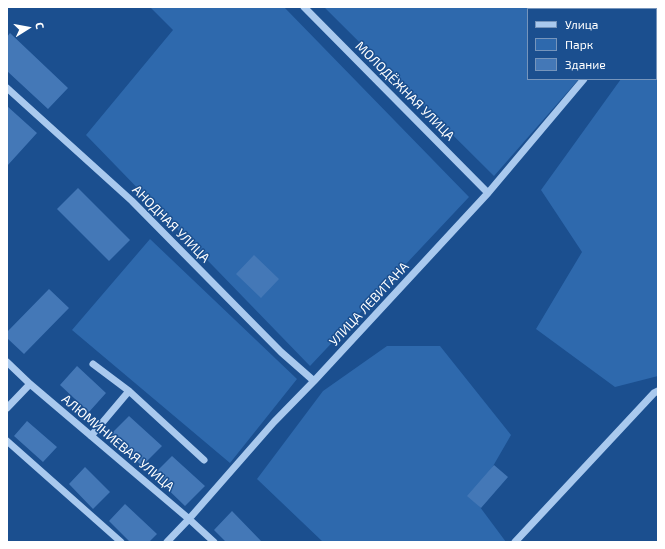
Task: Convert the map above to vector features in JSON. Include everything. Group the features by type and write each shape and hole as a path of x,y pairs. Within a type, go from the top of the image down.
{"street":[{"name":"МОЛОДЁЖНАЯ УЛИЦА","path":"304,7 488,193"},
{"name":"УЛИЦА ЛЕВИТАНА","path":"167,542 189,520 274,422 314,381 488,193 583,80"},
{"name":"АНОДНАЯ УЛИЦА","path":"7,88 132,201 281,352 314,381"},
{"name":"АЛЮМИНИЕВАЯ УЛИЦА","path":"7,362 30,384 214,542"},
{"path":"93,364 129,391 204,460"},
{"path":"7,408 30,384"},
{"path":"91,436 129,391"},
{"path":"515,542 654,393 658,391"},
{"path":"7,441 122,542"}],"green space":[{"path":"150,7 284,7 469,197 310,366 86,135 173,30"},
{"path":"324,7 633,7 527,8 527,80 578,80 494,176"},
{"path":"658,27 658,376 615,387 536,329 582,252 541,190 620,80 657,80"},
{"path":"150,239 297,379 230,463 72,330"},
{"path":"387,346 440,346 511,435 474,499 506,542 323,542 257,479 323,391"}],"building":[{"path":"10,33 68,88 48,109 7,71 7,37"},
{"path":"7,106 37,133 7,166"},
{"path":"78,188 130,240 109,261 57,209"},
{"path":"254,255 279,279 261,298 236,274"},
{"path":"49,289 69,308 24,354 7,338 7,332"},
{"path":"77,366 106,393 89,412 60,385"},
{"path":"129,416 162,446 142,466 110,435"},
{"path":"27,421 57,447 43,462 14,436"},
{"path":"172,456 205,486 185,506 153,475"},
{"path":"494,465 508,477 481,508 467,496"},
{"path":"85,467 110,492 93,509 69,484"},
{"path":"125,504 157,534 149,542 130,542 109,521"},
{"path":"232,511 262,542 226,542 214,530"}]}
